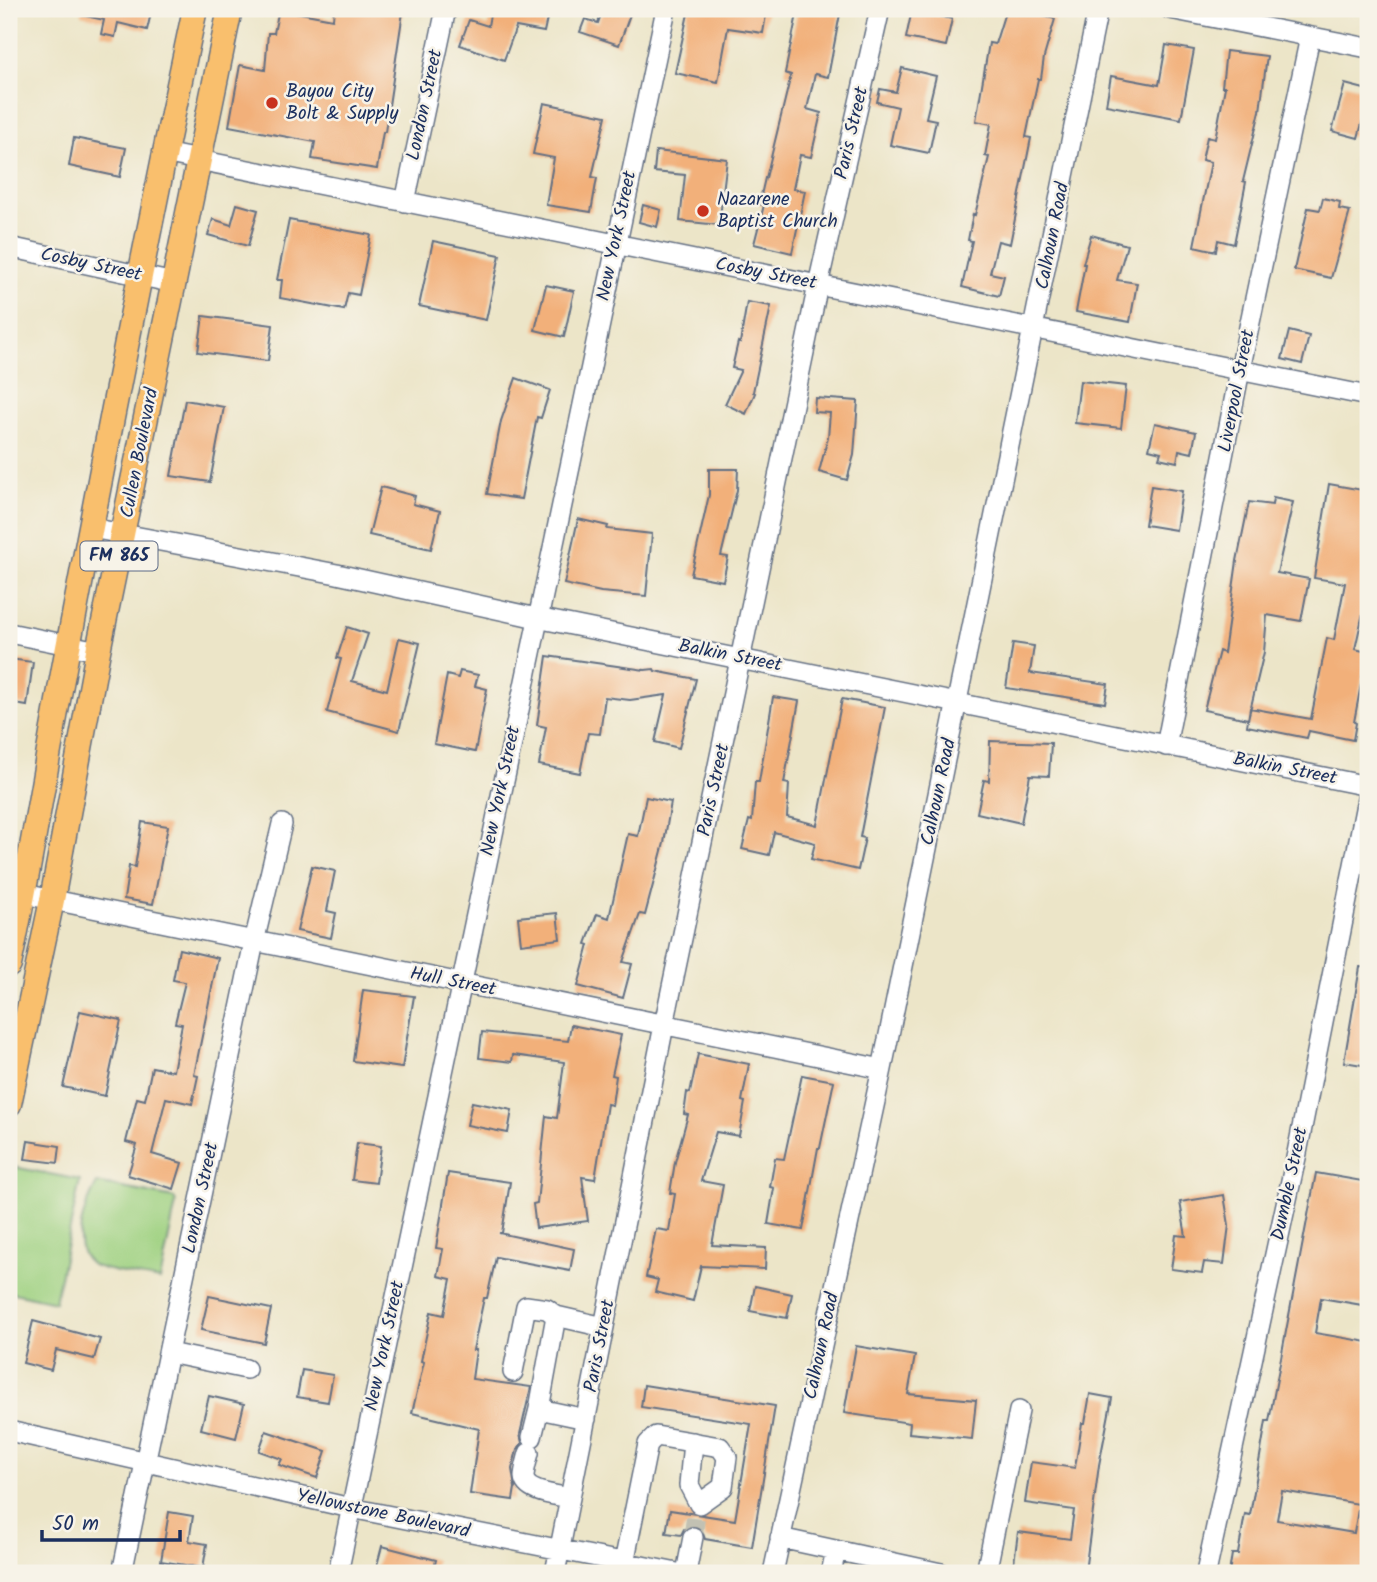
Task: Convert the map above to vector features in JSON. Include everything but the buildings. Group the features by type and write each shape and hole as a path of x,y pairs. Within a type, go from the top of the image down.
{"main road":[{"name":"Cullen Boulevard","path":"9,965 68,645 164,153 195,9"},
{"name":"Cullen Boulevard","path":"9,1104 17,1017 52,900 98,651 230,9"}],"street":[{"name":"London Street","path":"405,202 446,9"},
{"name":"New York Street","path":"338,1573 666,9"},
{"name":"Paris Street","path":"555,1573 664,1025 818,285 880,9"},
{"name":"Calhoun Road","path":"773,1573 882,1069 1098,9"},
{"path":"1170,9 1368,48"},
{"name":"Liverpool Street","path":"1166,746 1240,370 1310,37"},
{"name":"Cosby Street","path":"164,153 1368,396"},
{"name":"Cosby Street","path":"9,247 174,283"},
{"name":"Balkin Street","path":"91,528 337,574 537,618 1368,786"},
{"path":"9,634 98,651"},
{"name":"Dumble Street","path":"1206,1573 1297,1153 1368,794"},
{"name":"London Street","path":"122,1573 254,942 282,824"},
{"name":"Hull Street","path":"24,894 882,1069"},
{"path":"513,1372 526,1306 548,1309 556,1316 604,1327"},
{"path":"556,1316 524,1478 526,1485 534,1490 570,1498"},
{"path":"169,1353 246,1369"},
{"path":"539,1409 586,1419"},
{"path":"985,1573 1019,1410"},
{"name":"Yellowstone Boulevard","path":"9,1432 351,1508 677,1573"},
{"path":"624,1563 648,1444 656,1436 693,1442 720,1447 727,1458 723,1487 698,1509 689,1485 693,1442"},
{"path":"686,1573 693,1537"},
{"path":"780,1538 941,1573"},
{"path":"831,1573 836,1550"}],"green space":[{"path":"14,1167 80,1180 55,1302 9,1292 9,1191"},
{"path":"97,1183 174,1198 176,1203 160,1280 103,1269 91,1264 84,1256 81,1247 81,1224"}],"tunnel":[{"path":"693,1537 696,1514"}],"place":[{"name":"Bayou City Bolt & Supply","path":"272,103"},
{"name":"Nazarene Baptist Church","path":"703,211"}]}
